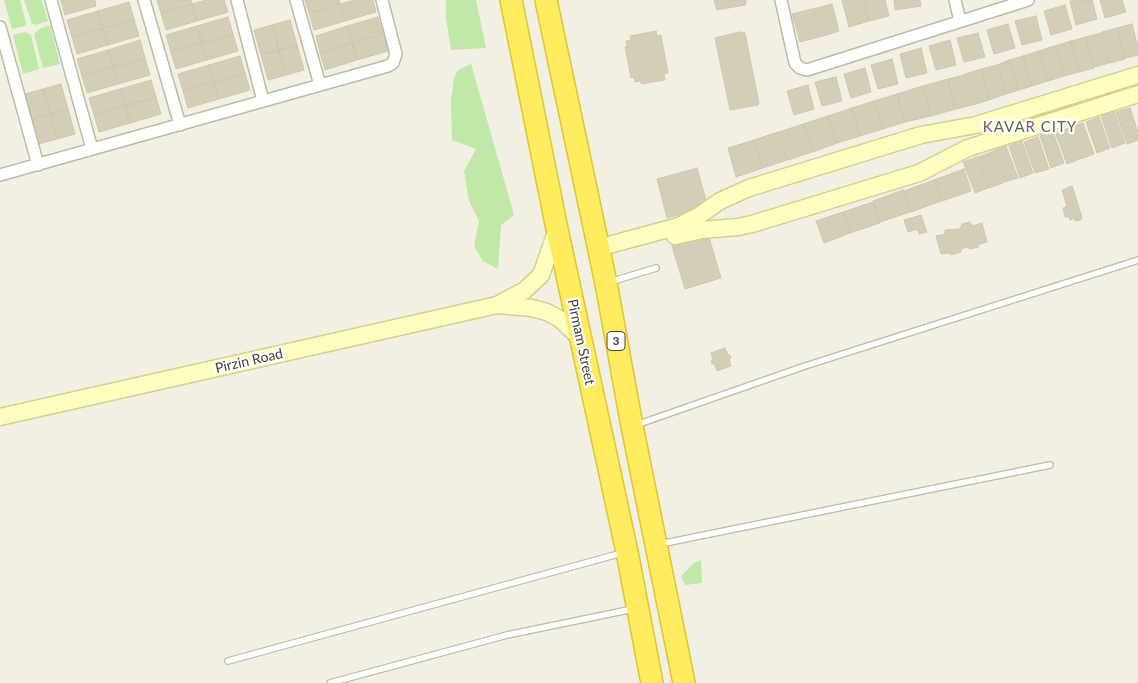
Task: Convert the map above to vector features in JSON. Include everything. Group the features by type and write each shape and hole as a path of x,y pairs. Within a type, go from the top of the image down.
{"highway":[{"name":"Pirmam Street","path":"511,0 557,229 627,552 652,683"},
{"name":"3","path":"546,0 606,283 632,426 684,683"}],"street":[{"path":"51,0 92,149"},
{"path":"144,0 180,124"},
{"path":"236,0 263,101"},
{"path":"296,0 320,85"},
{"path":"0,175 388,66 396,57 396,51 382,0"},
{"path":"781,0 794,59 797,66 803,69 811,69 1028,0"},
{"path":"955,0 960,21"},
{"path":"0,27 38,164"},
{"path":"689,227 713,205 749,188 921,135 976,125 1138,74"},
{"path":"599,252 689,227 720,228 752,224 919,173 968,148 1138,94"},
{"path":"948,131 956,154"},
{"path":"713,205 720,228"},
{"path":"497,305 525,290 541,275 557,229"},
{"path":"497,305 532,308 547,312 560,319 581,339"},
{"name":"Pirzin Road","path":"0,417 497,305"}],"lane":[{"path":"632,426 805,366 1138,260"},
{"path":"606,283 656,268"},
{"path":"656,545 1050,465"},
{"path":"228,661 627,552"},
{"path":"330,683 507,635 638,608"}],"green space":[{"path":"4,0 20,0 26,23 25,26 12,29"},
{"path":"24,0 42,0 48,21 36,25 32,23"},
{"path":"446,0 476,0 486,48 451,50 446,18"},
{"path":"50,25 60,64 43,68 34,34 39,29"},
{"path":"25,32 31,35 39,69 23,74 13,35"},
{"path":"471,64 514,215 501,225 498,269 483,261 474,246 479,221 469,201 464,171 476,149 452,140 451,101 454,78 458,70"},
{"path":"701,560 702,583 685,585 681,576 694,563"}],"building":[{"path":"61,0 95,0 96,6 65,15"},
{"path":"157,0 191,0 192,4 161,13"},
{"path":"206,0 224,0 228,12 197,21 192,4"},
{"path":"305,0 339,0 340,4 309,13"},
{"path":"354,0 373,0 376,12 345,21 340,4"},
{"path":"714,0 746,0 746,2 745,5 717,10"},
{"path":"842,0 863,0 869,21 849,27"},
{"path":"864,0 885,0 889,16 869,21"},
{"path":"894,0 920,0 921,6 895,10"},
{"path":"1092,0 1097,19 1076,25 1070,1"},
{"path":"1100,0 1122,0 1126,12 1105,18"},
{"path":"129,2 134,19 103,28 98,11"},
{"path":"192,4 197,21 166,30 161,13"},
{"path":"340,4 345,21 314,30 309,13"},
{"path":"832,4 839,31 820,37 813,9"},
{"path":"1065,5 1072,29 1051,35 1044,11"},
{"path":"812,9 819,37 800,42 792,14"},
{"path":"98,11 103,28 72,37 67,20"},
{"path":"1036,16 1042,40 1022,45 1015,21"},
{"path":"228,17 233,34 202,43 197,26"},
{"path":"378,17 383,34 352,43 347,26"},
{"path":"134,19 139,36 108,45 103,28"},
{"path":"290,20 297,45 279,50 272,25"},
{"path":"1008,24 1015,48 994,54 987,30"},
{"path":"1132,24 1138,47 1138,55 1125,58 1117,28"},
{"path":"272,25 279,50 261,55 254,30"},
{"path":"197,26 202,43 171,52 166,35"},
{"path":"347,26 352,43 320,53 316,36"},
{"path":"103,28 108,45 77,54 72,37"},
{"path":"1117,28 1125,59 1110,63 1102,32"},
{"path":"656,31 657,36 661,35 668,73 664,74 665,80 641,84 641,81 635,82 634,77 631,78 625,47 627,47 626,41 631,40 630,36"},
{"path":"739,32 745,33 759,103 758,105 730,110 715,38"},
{"path":"978,33 985,57 964,62 957,38"},
{"path":"1101,33 1109,63 1094,67 1086,37"},
{"path":"233,34 238,51 207,60 202,43"},
{"path":"383,34 388,51 357,60 352,43"},
{"path":"1086,37 1094,68 1079,72 1071,41"},
{"path":"140,40 145,58 114,67 108,50"},
{"path":"950,40 956,65 936,70 929,46"},
{"path":"1071,41 1079,72 1064,76 1055,46"},
{"path":"202,43 207,60 176,69 171,52"},
{"path":"352,43 357,60 325,70 320,53"},
{"path":"297,45 304,70 286,75 279,50"},
{"path":"1054,46 1064,76 1048,81 1039,51"},
{"path":"921,48 927,73 906,78 900,54"},
{"path":"108,50 114,67 82,76 77,59"},
{"path":"279,50 286,75 268,80 261,55"},
{"path":"1039,51 1048,81 1032,86 1023,56"},
{"path":"240,56 245,73 214,82 209,65"},
{"path":"1023,56 1032,86 1019,90 1009,60"},
{"path":"145,58 150,75 118,84 114,67"},
{"path":"892,59 898,84 878,89 871,65"},
{"path":"1009,60 1019,90 1006,94 997,65"},
{"path":"209,65 214,82 183,91 178,74"},
{"path":"997,65 1006,94 989,100 981,69"},
{"path":"114,67 118,84 87,93 82,76"},
{"path":"865,68 871,92 851,98 844,74"},
{"path":"981,69 989,100 973,105 965,74"},
{"path":"245,73 250,90 219,99 214,82"},
{"path":"964,75 972,105 956,109 948,79"},
{"path":"836,77 842,101 822,106 815,82"},
{"path":"948,79 956,109 931,116 923,86"},
{"path":"151,80 156,97 125,106 120,89"},
{"path":"214,82 219,99 188,108 183,91"},
{"path":"61,84 68,109 50,114 43,89"},
{"path":"808,85 814,109 794,115 787,91"},
{"path":"923,86 931,116 905,122 897,94"},
{"path":"43,89 50,114 32,119 25,94"},
{"path":"120,89 125,106 94,115 89,98"},
{"path":"897,94 905,122 883,129 874,101"},
{"path":"156,97 161,114 130,123 125,106"},
{"path":"874,101 883,129 860,136 852,108"},
{"path":"125,106 130,123 99,132 94,115"},
{"path":"852,108 860,136 837,143 828,116"},
{"path":"1130,108 1138,132 1138,140 1127,144 1116,112"},
{"path":"68,109 75,134 57,139 50,114"},
{"path":"1114,111 1125,143 1112,148 1101,116"},
{"path":"50,114 57,139 39,144 32,119"},
{"path":"828,116 837,143 813,152 803,124"},
{"path":"1099,117 1110,148 1097,153 1086,122"},
{"path":"1083,123 1094,154 1081,159 1070,127"},
{"path":"803,124 812,152 788,160 779,132"},
{"path":"1069,128 1080,159 1067,164 1055,132"},
{"path":"778,132 787,160 763,168 754,140"},
{"path":"1053,132 1064,163 1051,168 1040,136"},
{"path":"1038,137 1049,169 1035,173 1024,142"},
{"path":"754,140 763,168 736,177 728,148"},
{"path":"1022,141 1033,173 1020,178 1009,146"},
{"path":"1006,146 1018,178 1004,182 993,151"},
{"path":"992,152 1003,183 989,188 978,157"},
{"path":"977,157 988,188 975,193 963,162"},
{"path":"697,168 708,207 667,218 657,179"},
{"path":"964,169 971,191 942,201 934,180"},
{"path":"934,180 941,201 911,212 904,191"},
{"path":"1072,186 1082,217 1081,220 1075,221 1075,218 1070,220 1069,217 1065,217 1063,208 1067,206 1062,190"},
{"path":"903,190 910,212 880,222 873,201"},
{"path":"873,202 880,223 850,233 843,212"},
{"path":"843,212 850,233 824,243 816,221"},
{"path":"921,215 927,232 919,234 917,229 908,232 904,220"},
{"path":"970,222 972,226 982,223 987,242 977,245 979,247 961,249 961,252 951,255 949,253 941,254 936,236 945,234 945,230 960,229 962,224"},
{"path":"695,235 697,241 709,237 721,278 685,289 672,246 675,245 674,242"},
{"path":"725,348 731,358 729,359 731,366 717,371 714,363 712,364 711,361 713,360 711,353"}],"district":[{"name":"KAVAR CITY","path":"1030,127"}]}
